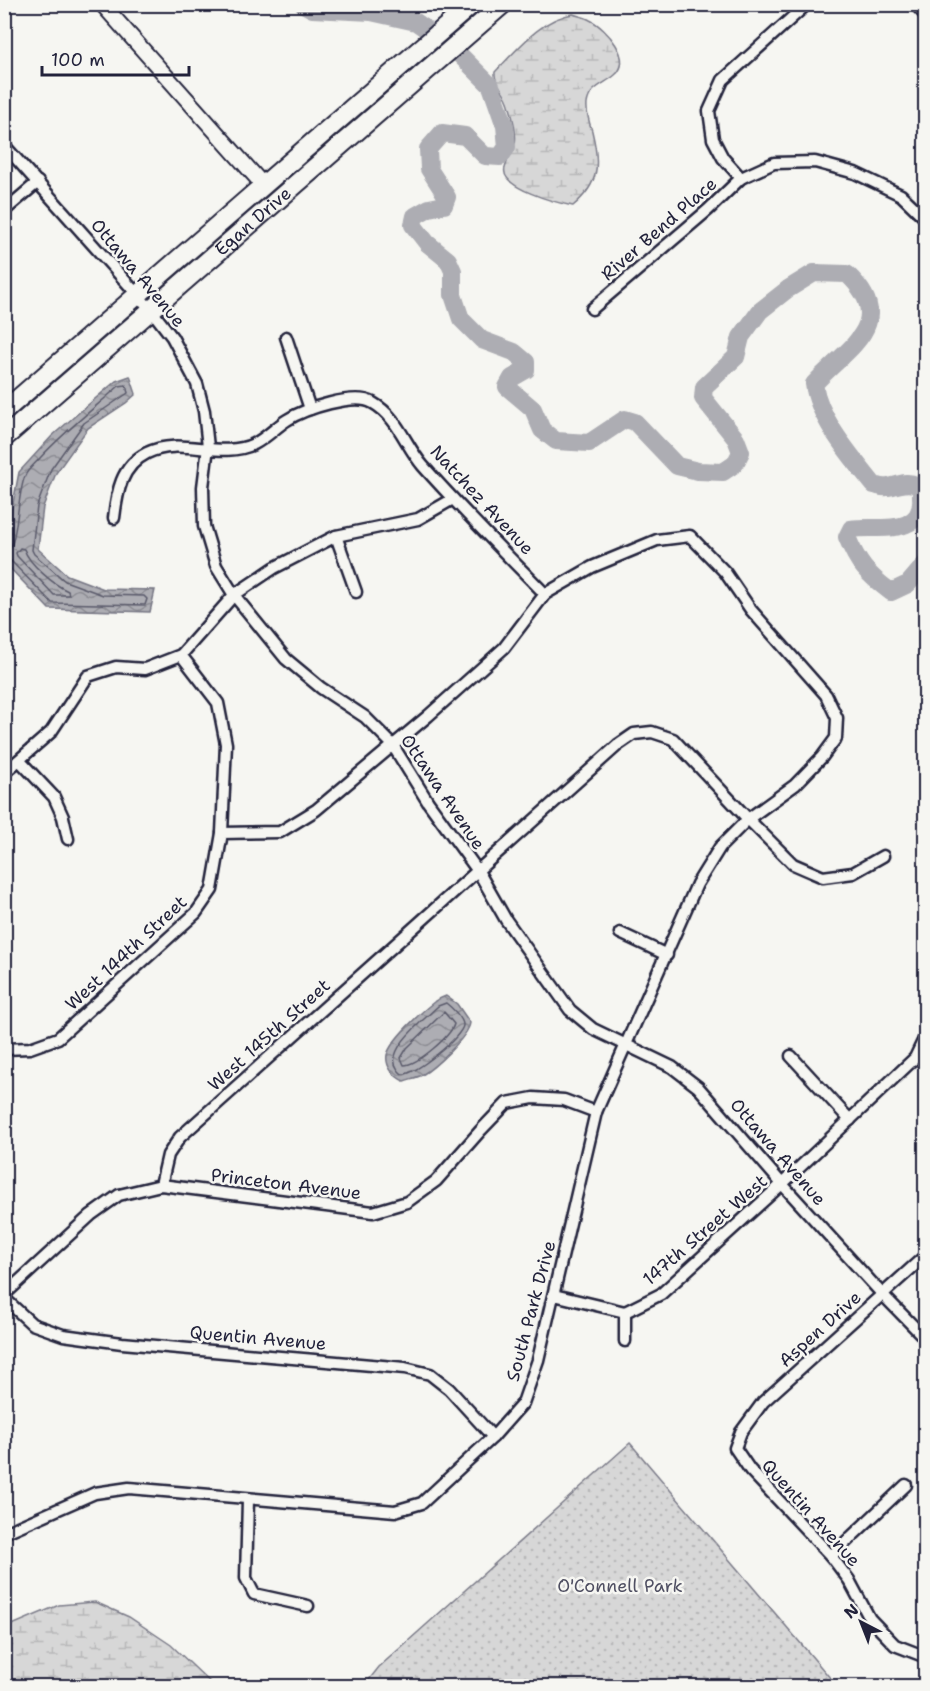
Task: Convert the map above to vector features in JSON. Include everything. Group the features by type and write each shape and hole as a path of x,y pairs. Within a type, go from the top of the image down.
{"highway":[{"name":"Egan Drive","path":"4,411 472,4"},
{"name":"Egan Drive","path":"4,438 503,4"}],"street":[{"path":"102,4 264,186"},
{"name":"River Bend Place","path":"592,309 708,210 741,178 723,158 713,139 709,111 723,80 807,4"},
{"path":"915,4 926,16"},
{"name":"Ottawa Avenue","path":"4,145 152,311 172,337 197,384 204,411 208,447 203,487 204,526 216,566 234,595 286,659 321,688 365,717 392,744 428,802 478,871 506,920 570,1010 593,1029 672,1067 698,1087 782,1184 926,1339"},
{"path":"741,178 774,163 815,162 855,174 902,195 926,219"},
{"path":"4,211 38,182"},
{"path":"114,518 122,479 138,459 148,452 162,448 208,447 226,451 253,444 290,418 310,409 285,337"},
{"name":"Natchez Avenue","path":"310,409 347,399 372,401 392,417 421,463 453,499 545,594"},
{"path":"4,773 51,732 88,676 116,667 145,669 181,655 234,595 274,568 336,536 418,519 453,499"},
{"path":"336,536 356,592"},
{"name":"South Park Drive","path":"4,1533 95,1493 129,1488 394,1511 422,1503 493,1437 523,1403 538,1360 596,1112 697,884 720,847 748,819 795,785 822,757 836,738 837,718 826,695 751,610 725,572 690,536 657,540 592,567 545,594"},
{"path":"181,655 218,703 226,744 222,833 280,832 316,810 428,716 504,648 545,594"},
{"name":"West 145th Street","path":"161,1185 168,1155 180,1137 565,792 618,745 634,734 652,732 673,739 748,819"},
{"path":"20,761 54,797 63,817 68,839"},
{"path":"748,819 793,864 823,877 853,873 883,856"},
{"name":"West 144th Street","path":"4,1049 30,1048 58,1038 196,913 212,890 222,833"},
{"path":"620,933 667,955"},
{"name":"147th Street West","path":"625,1312 661,1294 782,1184 915,1058 926,1035"},
{"path":"791,1056 850,1120"},
{"name":"Princeton Avenue","path":"161,1185 373,1212 407,1202 436,1181 507,1103 533,1098 564,1100 596,1112"},
{"path":"4,1297 91,1215 119,1196 161,1185"},
{"name":"Aspen Drive","path":"741,1432 764,1402 926,1255"},
{"path":"554,1294 625,1312 625,1341"},
{"name":"Quentin Avenue","path":"4,1297 32,1324 63,1335 122,1343 405,1368 430,1374 449,1389 493,1437"},
{"name":"Quentin Avenue","path":"741,1432 735,1448 750,1470 831,1556 849,1580 870,1619 895,1645 926,1657"},
{"path":"831,1556 906,1485"},
{"path":"248,1500 246,1578 254,1594 308,1606"}],"green space":[{"path":"573,14 588,19 603,30 616,44 621,61 620,68 615,75 594,90 588,98 587,111 595,143 596,172 582,198 573,206 555,202 520,188 506,175 505,168 516,139 510,106 497,82 495,72 540,28 561,17"},
{"name":"O'Connell Park","path":"630,1443 837,1686 364,1686 379,1667"},
{"path":"95,1602 129,1617 171,1645 214,1686 5,1686 5,1628 59,1605"}],"water":[{"path":"130,376 136,394 88,428 56,473 43,507 38,549 67,575 104,589 155,590 150,612 49,609 6,564 9,524 19,472 52,436 75,416 116,381"},
{"path":"446,996 457,1004 470,1023 468,1029 450,1052 427,1071 404,1081 400,1079 391,1071 387,1063 390,1049 400,1034 422,1012 435,1001"}],"waterway":[{"path":"303,4 312,9 371,12 416,22 454,49 491,86 505,126 507,147 500,157 485,156 465,136 442,133 428,149 429,169 447,197 444,205 429,208 415,216 413,225 427,243 448,260 453,271 453,295 461,319 482,340 514,352 526,362 526,370 512,378 507,387 533,409 542,430 556,441 589,443 625,419 635,422 677,466 698,471 723,472 735,464 741,452 736,439 703,398 704,387 736,357 741,337 760,311 788,289 814,273 847,274 862,291 869,307 868,321 852,347 814,384 817,398 838,438 874,485 886,487 912,484 918,486 921,492 920,510 915,519 896,527 851,529 847,537 864,568 891,592 908,584 926,563"}]}
